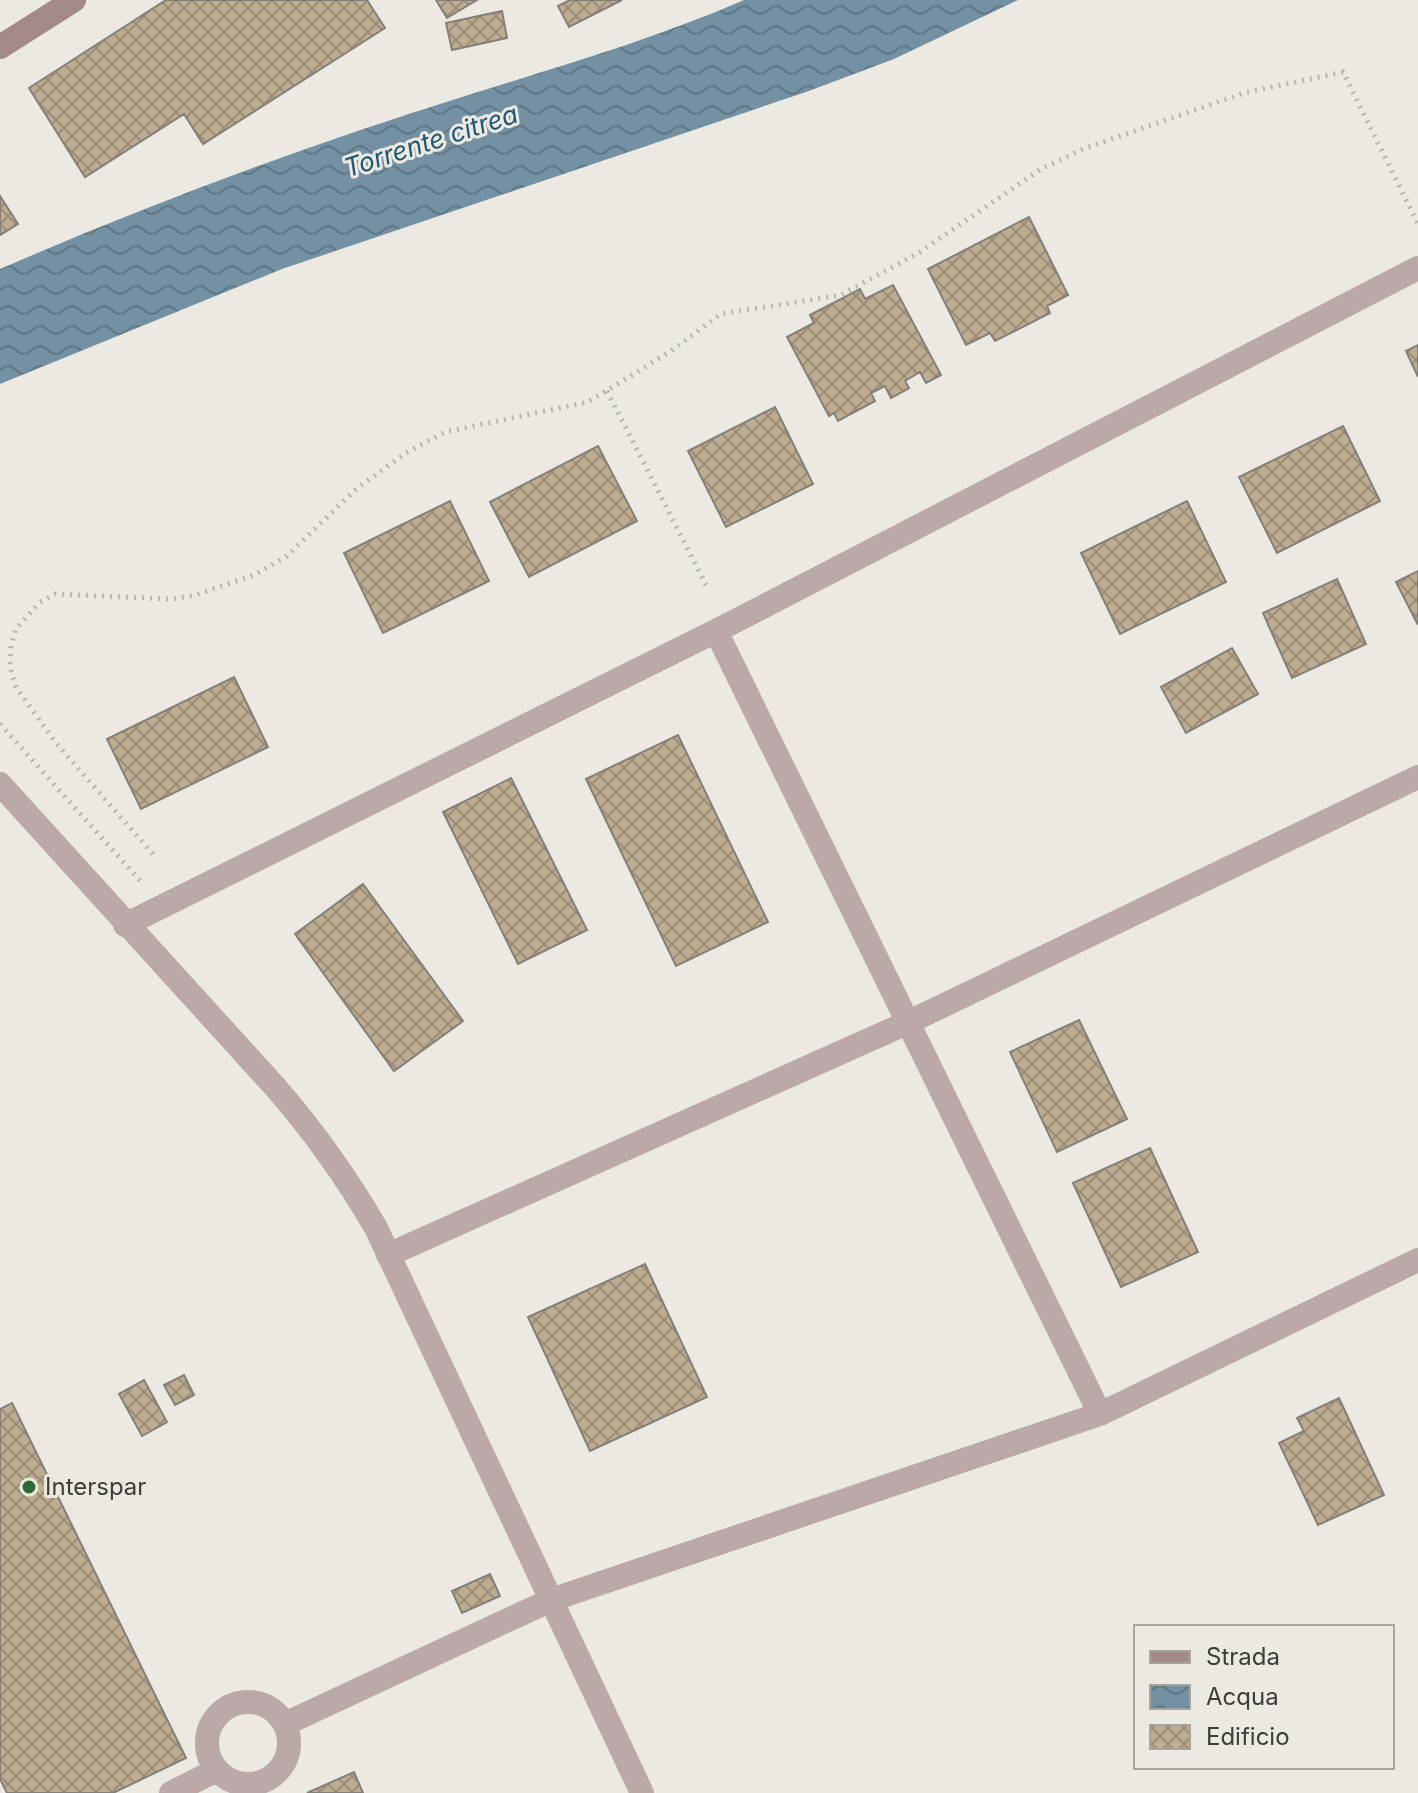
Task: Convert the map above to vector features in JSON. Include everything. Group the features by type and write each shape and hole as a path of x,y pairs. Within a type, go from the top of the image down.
{"main road":[{"path":"0,47 74,0"}],"street":[{"path":"125,925 716,631 1418,268"},
{"path":"716,631 1100,1414"},
{"path":"388,1255 909,1022 1418,777"},
{"path":"0,784 321,1140 351,1184 388,1255 642,1793"},
{"path":"285,1724 551,1600 1100,1414 1418,1260"},
{"path":"255,1702 268,1706 285,1724 289,1752 284,1765 275,1776 250,1789 225,1778 210,1759 208,1735 220,1713 230,1706 255,1702"},
{"path":"171,1793 217,1770"}],"path":[{"path":"153,854 56,743 16,687 10,666 11,646 25,615 55,594 170,599 192,596 254,575 287,556 356,489 423,443 464,427 565,409 607,391 721,314 841,295 879,276 1041,169 1083,149 1244,93 1343,72 1418,224"},
{"path":"607,391 706,585"},
{"path":"0,724 163,907"}],"water":[{"name":"Torrente citrea","path":"744,0 1018,0 894,59 806,92 282,269 0,384 0,269 286,156 569,64"}],"building":[{"path":"166,0 367,0 385,28 203,144 184,114 85,177 29,88"},
{"path":"436,0 477,0 447,18"},
{"path":"570,0 622,0 569,27 558,6"},
{"path":"502,11 507,38 452,50 446,23"},
{"path":"0,196 18,224 0,235"},
{"path":"1029,217 1068,295 1047,306 1050,313 995,341 990,333 966,345 928,269"},
{"path":"893,285 941,375 926,383 920,372 905,381 909,388 891,398 885,386 871,393 875,401 838,421 834,413 829,416 787,337 814,323 810,315 860,289 865,299"},
{"path":"1418,345 1418,377 1406,351"},
{"path":"775,407 813,484 726,527 688,451"},
{"path":"1343,426 1380,501 1277,553 1239,477"},
{"path":"598,446 637,521 529,577 490,502"},
{"path":"450,501 489,581 383,633 344,553"},
{"path":"1187,501 1226,582 1120,634 1081,553"},
{"path":"1418,571 1418,625 1396,582"},
{"path":"1337,579 1366,644 1292,678 1263,613"},
{"path":"1232,648 1258,694 1186,733 1161,687"},
{"path":"234,677 268,747 141,809 107,739"},
{"path":"678,735 768,922 676,966 586,779"},
{"path":"511,778 587,930 518,964 443,812"},
{"path":"363,884 463,1021 394,1071 295,934"},
{"path":"1079,1020 1127,1119 1057,1152 1010,1052"},
{"path":"1150,1148 1198,1252 1121,1287 1073,1183"},
{"path":"645,1264 707,1397 590,1451 528,1317"},
{"path":"184,1375 194,1395 175,1405 164,1385"},
{"path":"144,1380 167,1422 142,1436 119,1394"},
{"path":"1339,1398 1384,1495 1318,1525 1279,1443 1304,1431 1297,1418"},
{"path":"12,1403 186,1758 113,1793 7,1793 0,1779 0,1409"},
{"path":"490,1574 500,1596 462,1613 452,1591"},
{"path":"354,1772 363,1793 307,1793"}],"place":[{"name":"Interspar","path":"29,1487"}]}
